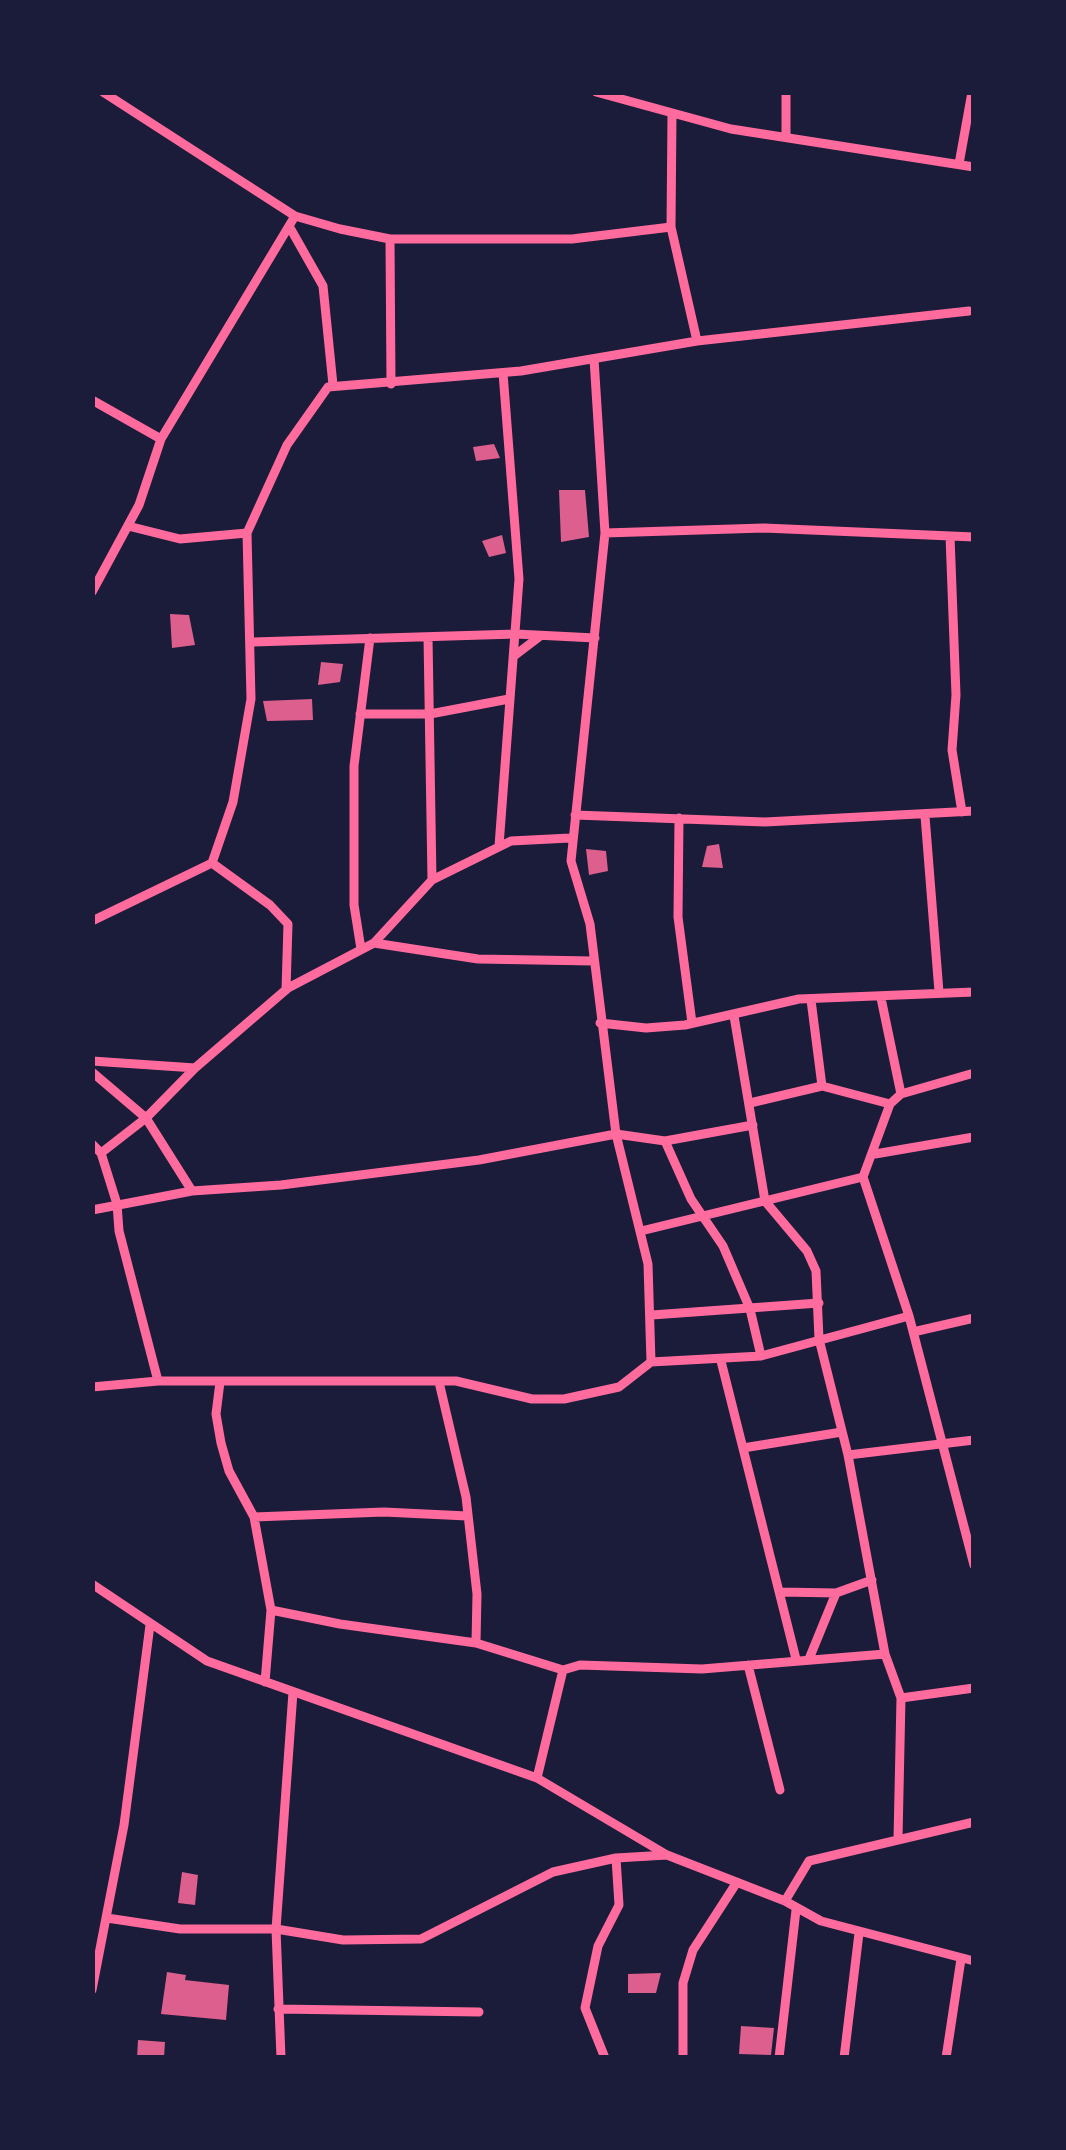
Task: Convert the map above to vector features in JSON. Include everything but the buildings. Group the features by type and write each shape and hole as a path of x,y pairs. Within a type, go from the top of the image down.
{"street":[{"path":"103,92 295,216 390,239 572,239 671,227"},
{"path":"596,92 730,129 974,167"},
{"path":"786,92 786,135"},
{"path":"959,164 972,92"},
{"path":"672,113 671,227 697,341"},
{"path":"92,592 97,574 128,526 162,439 295,216"},
{"path":"289,226 323,286 332,385"},
{"path":"390,239 391,384"},
{"path":"92,921 212,863 233,802 251,699 253,642 247,533 287,446 312,405 332,385 391,384 503,373 697,341 972,311"},
{"path":"594,358 605,533 583,778 570,838 571,861 590,924 616,1134 642,1231 652,1314 651,1362"},
{"path":"499,846 520,579 503,373"},
{"path":"92,400 162,439"},
{"path":"128,526 180,538 247,533"},
{"path":"605,533 764,528 974,537"},
{"path":"575,816 764,822 968,812 952,750 956,695 950,536"},
{"path":"253,642 516,634 594,638"},
{"path":"514,656 540,636"},
{"path":"428,637 432,880"},
{"path":"361,949 353,868 360,714 370,638"},
{"path":"360,714 430,714 480,701 509,699"},
{"path":"925,816 939,992"},
{"path":"679,818 678,917 692,1024"},
{"path":"101,1153 146,1118 195,1068 286,990 374,943 432,880 511,841 570,838"},
{"path":"212,863 270,904 288,924 286,990"},
{"path":"374,943 478,958 593,961"},
{"path":"600,1023 646,1028 692,1024 843,995 881,998 974,992"},
{"path":"881,998 901,1094"},
{"path":"811,1000 822,1086"},
{"path":"734,1016 764,1200 807,1251 816,1271 819,1339 848,1454 885,1654 901,1698 898,1839"},
{"path":"92,1061 195,1068"},
{"path":"92,1072 146,1118 192,1191"},
{"path":"974,1074 901,1094 890,1104 863,1177 910,1316 974,1565"},
{"path":"750,1103 822,1086 890,1104"},
{"path":"92,1210 192,1191 281,1185 479,1160 616,1134 666,1141 753,1126"},
{"path":"874,1154 974,1137"},
{"path":"666,1141 704,1218 723,1246 750,1308 761,1356"},
{"path":"92,1144 101,1153 117,1204 119,1230 158,1381"},
{"path":"642,1231 863,1177"},
{"path":"652,1314 819,1302"},
{"path":"92,1387 158,1381 439,1382 484,1386 532,1399 564,1400 619,1386 651,1362 761,1356 910,1316"},
{"path":"913,1332 974,1318"},
{"path":"721,1361 796,1660"},
{"path":"220,1382 216,1414 221,1443 229,1471 254,1517 271,1610 265,1682"},
{"path":"439,1382 467,1516 476,1594 476,1642"},
{"path":"744,1448 842,1432"},
{"path":"848,1454 974,1440"},
{"path":"254,1517 384,1512 467,1516"},
{"path":"781,1592 836,1593 872,1580"},
{"path":"92,1584 208,1661 537,1778 667,1855 785,1901 796,1910 858,1933 974,1961"},
{"path":"809,1659 836,1593"},
{"path":"271,1610 340,1624 476,1642 563,1670 580,1664 702,1669 885,1654"},
{"path":"92,1990 107,1918 150,1625"},
{"path":"748,1665 780,1790"},
{"path":"537,1778 563,1670"},
{"path":"901,1698 974,1688"},
{"path":"280,2058 276,1929 294,1692"},
{"path":"785,1901 809,1861 974,1822"},
{"path":"107,1918 180,1928 276,1929 343,1940 422,1939 552,1872 616,1858 667,1855"},
{"path":"605,2058 585,2008 598,1946 619,1905 616,1858"},
{"path":"682,2058 683,1983 693,1950 737,1882"},
{"path":"779,2058 796,1910"},
{"path":"844,2058 858,1933"},
{"path":"946,2058 961,1959"},
{"path":"278,2009 480,2012"}]}
